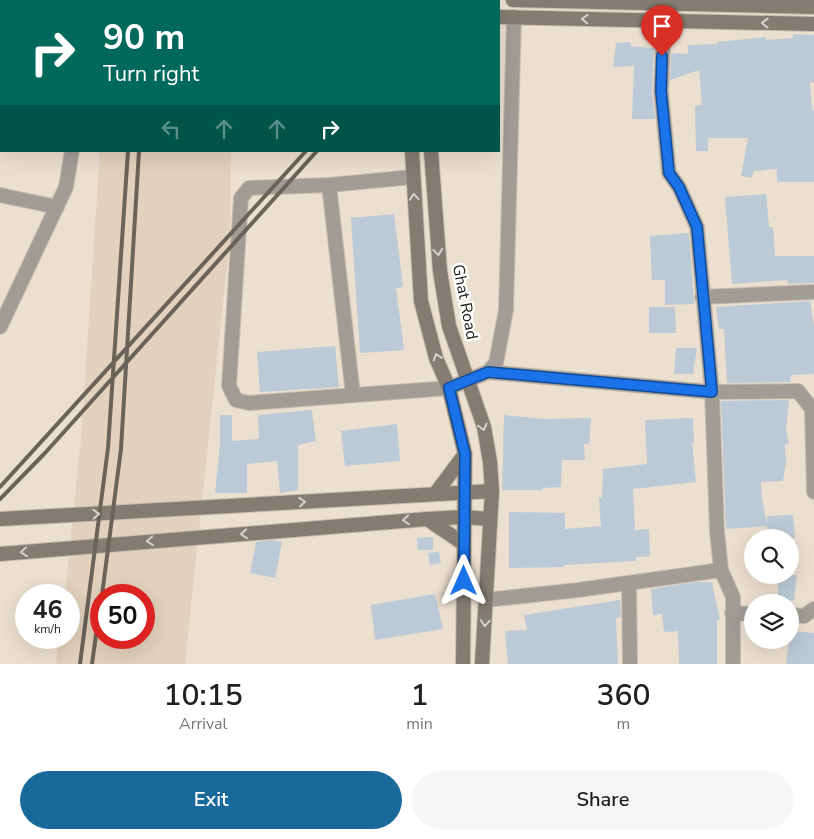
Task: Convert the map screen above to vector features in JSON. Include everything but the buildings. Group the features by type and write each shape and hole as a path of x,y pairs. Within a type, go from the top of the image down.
{"main road":[{"path":"513,0 814,7"},
{"path":"607,20 609,2"},
{"path":"500,17 814,24"},
{"path":"412,152 421,301 436,358 449,388 465,454 462,664"},
{"name":"Ghat Road","path":"431,152 440,271 449,326 484,427 490,462 492,492 482,664"},
{"path":"435,494 465,454"},
{"path":"0,519 492,492"},
{"path":"0,554 427,519 464,517 489,519"},
{"path":"427,519 464,544"}],"street":[{"path":"413,177 329,185 249,188 241,198 229,386 236,400 248,403 449,388 488,372 496,363 506,310 514,17"},
{"path":"664,22 661,91 669,173 679,187 697,227 712,392 716,531 721,570 732,597 733,664"},
{"path":"0,327 66,187 72,152"},
{"path":"329,185 353,395"},
{"path":"0,195 57,207"},
{"path":"702,297 814,292"},
{"path":"488,372 712,392 798,391 812,409 814,492"},
{"path":"486,600 721,570"},
{"path":"629,583 630,664"},
{"path":"799,616 804,616 814,609"},
{"path":"732,613 744,614"}],"shaded area":[{"path":"100,152 231,152 230,237 185,664 56,664 58,649 80,649 80,584 66,584 81,438"}],"railway":[{"path":"80,664 108,448 128,152"},
{"path":"103,584 121,449 139,152"},
{"path":"0,487 305,152"},
{"path":"0,499 45,453 316,152"},
{"path":"92,664 94,649"}],"route":[{"path":"464,581 465,454 449,388 488,372 712,392 697,227 679,187 669,173 661,91 662,56"}]}
